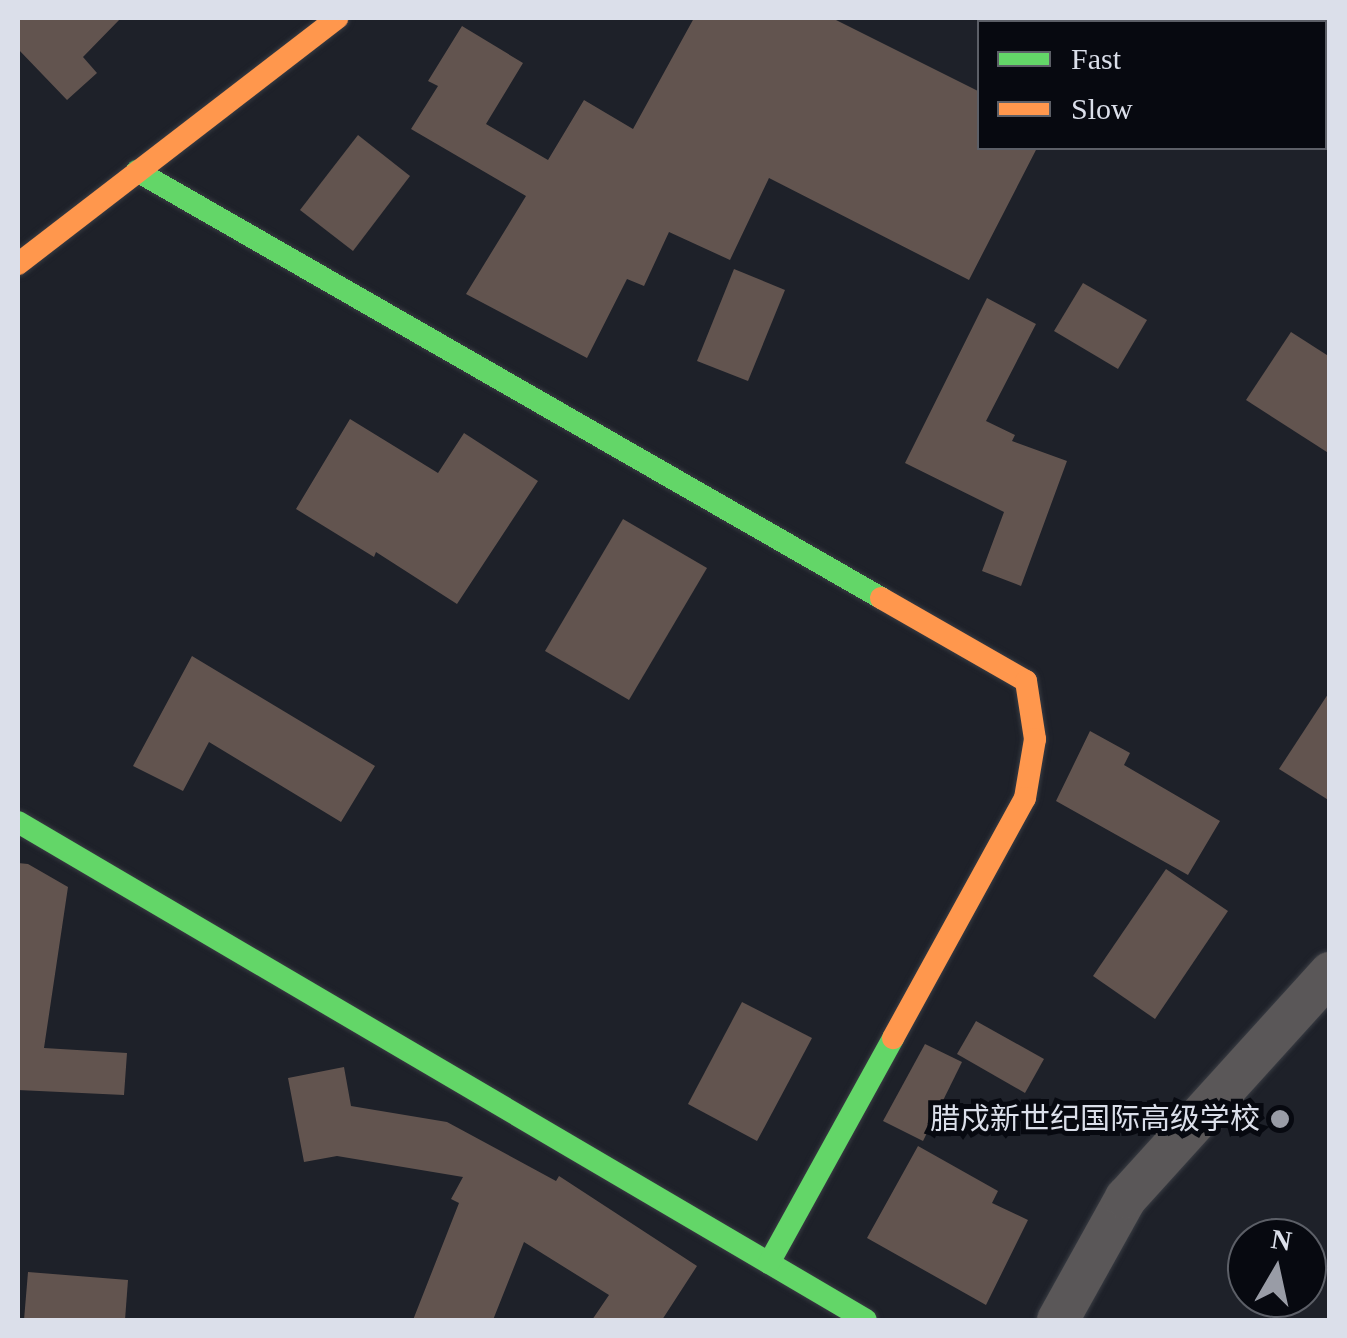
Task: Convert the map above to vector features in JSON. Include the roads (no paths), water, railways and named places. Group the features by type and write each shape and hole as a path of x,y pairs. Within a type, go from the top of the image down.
{"street":[{"path":"18,264 336,18"},
{"path":"138,171 1026,680 1035,739 1026,798 768,1264"},
{"path":"18,822 866,1320"},
{"path":"1058,1320 1126,1198 1330,973"}],"place":[{"name":"腊戍新世纪国际高级学校","path":"1280,1119"}]}
